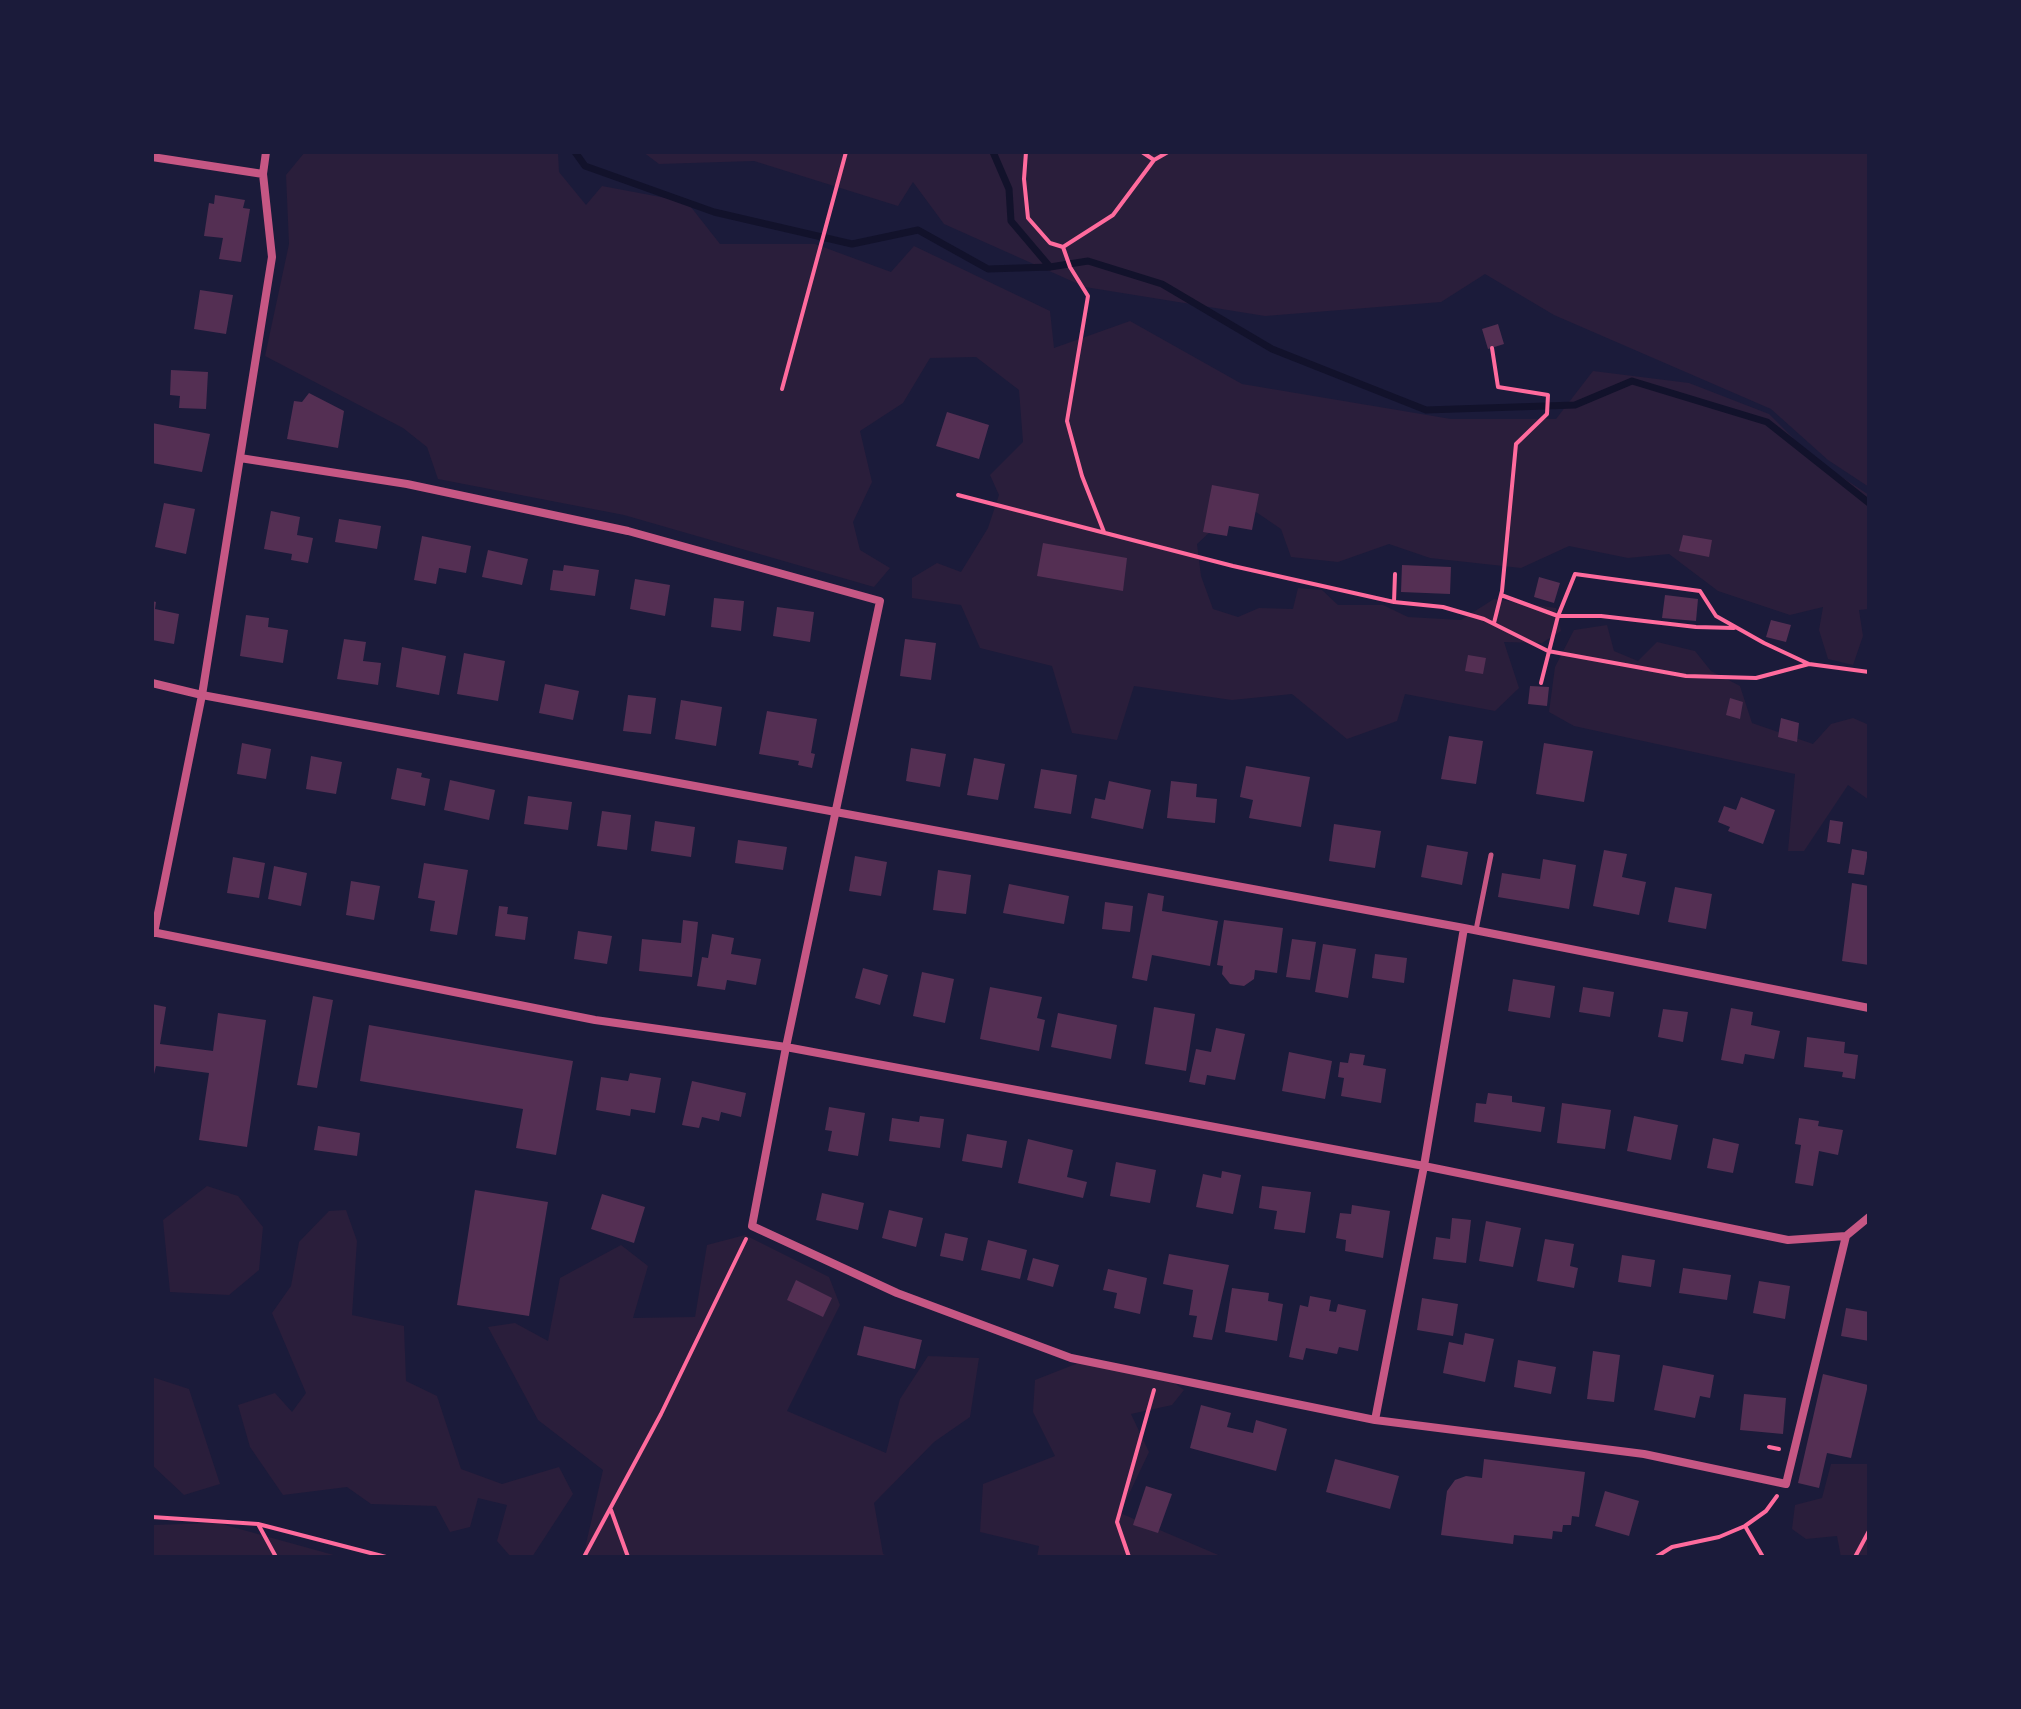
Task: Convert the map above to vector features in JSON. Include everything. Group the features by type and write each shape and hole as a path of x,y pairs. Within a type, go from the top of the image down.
{"street":[{"path":"266,152 263,174 272,257 202,695 153,933 595,1020 786,1047 1424,1166 1788,1240 1846,1236 1869,1217"},
{"path":"152,157 263,174"},
{"path":"240,458 407,484 628,531 880,601 786,1047 752,1226 897,1293 1071,1358 1375,1420 1644,1454 1786,1484 1846,1236"},
{"path":"152,683 202,695 1476,930 1869,1008"},
{"path":"1375,1420 1424,1166 1464,928"}],"lane":[{"path":"1476,930 1491,855"}],"path":[{"path":"782,389 846,152"},
{"path":"1026,152 1024,179 1028,218 1050,243 1063,247 1113,215 1154,160 1168,152"},
{"path":"1142,152 1154,160"},
{"path":"1063,247 1070,267 1088,296 1067,421 1082,476 1104,532"},
{"path":"1492,348 1498,387 1548,395 1547,414 1516,444 1501,595 1494,623"},
{"path":"958,495 1394,602 1443,607 1494,623 1548,651 1686,676 1756,678 1809,664"},
{"path":"1394,602 1395,574"},
{"path":"1541,683 1558,616 1575,574 1700,591 1716,616 1809,664 1869,672"},
{"path":"1501,595 1558,616 1601,616 1696,627 1738,628"},
{"path":"584,1557 661,1414 752,1226"},
{"path":"1129,1557 1117,1522 1158,1375"},
{"path":"1656,1557 1672,1547 1719,1537 1745,1526 1766,1511 1786,1484"},
{"path":"610,1509 628,1557"},
{"path":"152,1517 258,1524 386,1557"},
{"path":"258,1524 276,1557"},
{"path":"1745,1526 1763,1557"},
{"path":"1855,1557 1869,1531"}],"shaded area":[{"path":"305,152 558,152 559,172 586,205 602,186 687,202 720,244 815,244 891,272 914,246 1050,311 1054,348 1130,321 1242,384 1451,419 1556,419 1593,371 1689,383 1769,414 1813,458 1869,495 1869,609 1859,610 1863,636 1853,665 1828,659 1819,630 1823,607 1790,615 1718,591 1669,554 1628,558 1569,546 1521,568 1430,558 1389,544 1338,562 1291,557 1281,529 1256,512 1224,519 1197,544 1201,576 1213,609 1238,617 1259,608 1293,609 1298,588 1322,590 1338,605 1383,605 1408,617 1461,620 1494,599 1556,608 1561,631 1542,643 1504,642 1519,688 1495,711 1405,694 1397,721 1347,739 1292,694 1232,700 1134,686 1117,740 1072,733 1052,666 980,648 961,605 912,598 912,578 937,563 961,572 988,528 999,495 990,475 1023,442 1019,390 976,357 930,358 903,403 860,431 872,482 853,522 860,550 890,568 874,587 624,515 438,479 427,447 403,428 265,356 289,244 286,175"},
{"path":"643,152 1869,152 1869,487 1828,460 1771,409 1554,315 1485,274 1441,302 1265,316 1085,287 944,224 913,182 898,206 754,161 659,164"},
{"path":"1607,625 1614,651 1638,661 1657,642 1695,651 1711,671 1740,686 1752,723 1813,744 1831,724 1853,718 1869,725 1869,800 1848,785 1804,851 1788,851 1795,774 1574,726 1549,712 1555,667 1574,630"},
{"path":"207,1186 238,1196 263,1227 259,1270 229,1295 170,1292 163,1220"},
{"path":"346,1210 357,1241 352,1315 404,1326 406,1381 437,1396 461,1469 502,1484 559,1467 573,1494 532,1557 511,1557 497,1541 507,1505 478,1498 470,1527 450,1532 436,1506 371,1504 347,1487 283,1495 250,1447 238,1405 275,1393 292,1412 306,1393 272,1313 291,1286 299,1242 329,1211"},
{"path":"745,1235 829,1277 840,1305 787,1411 886,1453 900,1399 928,1356 979,1358 970,1417 934,1442 874,1503 883,1554 889,1557 583,1557 603,1470 538,1420 488,1327 515,1323 548,1341 560,1278 621,1245 648,1266 633,1318 695,1317 707,1245"},
{"path":"1091,1358 1173,1382 1184,1390 1172,1405 1131,1414 1149,1452 1120,1513 1223,1557 1037,1557 1039,1546 980,1532 983,1484 1055,1456 1033,1412 1035,1380"},
{"path":"152,1377 189,1389 220,1484 184,1495 152,1465"},
{"path":"1831,1464 1869,1464 1869,1557 1841,1557 1837,1536 1806,1539 1792,1529 1795,1505 1822,1498"},
{"path":"218,1523 341,1557 152,1557 152,1525"}],"building":[{"path":"215,195 245,200 243,208 250,209 241,262 219,259 223,238 204,236 209,203 214,204"},
{"path":"200,290 233,295 226,334 194,329"},
{"path":"1498,324 1504,344 1488,349 1482,329"},
{"path":"171,370 208,372 206,409 179,408 180,396 170,395"},
{"path":"309,393 344,411 338,448 287,439 294,401 302,402"},
{"path":"947,412 989,425 979,459 936,446"},
{"path":"152,423 210,434 202,472 152,463"},
{"path":"1212,485 1259,494 1252,530 1229,526 1227,536 1203,532"},
{"path":"164,503 195,509 186,554 155,547"},
{"path":"271,511 300,517 297,535 313,538 308,563 291,560 292,554 264,549"},
{"path":"339,519 381,526 377,549 335,542"},
{"path":"1683,535 1712,540 1709,557 1679,551"},
{"path":"422,536 471,546 466,573 439,568 436,584 414,580"},
{"path":"1043,543 1127,558 1123,591 1037,576"},
{"path":"488,550 528,559 522,585 482,577"},
{"path":"564,565 599,570 595,596 550,590 553,570 563,571"},
{"path":"1402,565 1451,567 1450,594 1401,592"},
{"path":"1539,577 1560,583 1554,603 1534,597"},
{"path":"635,579 670,585 665,616 630,609"},
{"path":"1665,595 1698,599 1696,621 1662,618"},
{"path":"714,598 744,601 741,631 711,627"},
{"path":"152,601 156,602 155,609 179,614 174,644 152,640"},
{"path":"777,607 814,612 810,642 773,636"},
{"path":"246,615 269,618 268,627 288,630 283,663 240,656"},
{"path":"1771,620 1791,625 1786,642 1766,637"},
{"path":"344,639 366,642 363,661 381,663 378,685 337,679"},
{"path":"905,639 936,643 931,680 900,676"},
{"path":"402,647 446,656 439,695 396,687"},
{"path":"464,653 505,661 498,701 457,694"},
{"path":"1468,655 1486,658 1483,674 1465,671"},
{"path":"545,684 579,691 573,720 539,713"},
{"path":"1530,686 1549,687 1547,706 1528,704"},
{"path":"628,695 656,698 651,734 623,731"},
{"path":"1730,698 1743,702 1740,719 1726,715"},
{"path":"681,700 722,707 716,746 675,739"},
{"path":"767,711 817,719 811,753 815,754 812,768 798,765 799,761 759,754"},
{"path":"1781,718 1799,723 1797,742 1778,737"},
{"path":"1449,736 1483,741 1476,784 1441,779"},
{"path":"242,743 271,749 266,779 237,774"},
{"path":"1544,743 1593,751 1584,802 1536,794"},
{"path":"911,748 946,754 940,787 906,781"},
{"path":"311,756 342,762 336,794 306,789"},
{"path":"974,758 1005,764 998,800 967,795"},
{"path":"1246,766 1310,777 1301,827 1249,818 1253,800 1240,797"},
{"path":"397,768 422,773 421,777 430,779 425,806 391,799"},
{"path":"1041,769 1077,775 1071,814 1034,808"},
{"path":"450,780 495,790 489,820 444,810"},
{"path":"1109,781 1151,790 1143,829 1091,818 1095,798 1105,800"},
{"path":"1171,781 1197,784 1196,797 1217,799 1215,823 1167,818"},
{"path":"528,796 572,802 568,830 524,824"},
{"path":"1741,797 1775,810 1763,844 1728,831 1730,827 1718,822 1724,806 1736,810"},
{"path":"602,811 631,815 627,850 597,846"},
{"path":"1830,820 1843,822 1840,844 1827,842"},
{"path":"655,821 695,827 691,857 651,851"},
{"path":"1334,824 1381,831 1375,868 1329,861"},
{"path":"738,840 787,847 783,870 735,863"},
{"path":"1427,845 1468,852 1462,885 1421,877"},
{"path":"1852,849 1868,852 1864,875 1848,873"},
{"path":"1604,850 1627,854 1622,877 1646,882 1639,915 1593,906"},
{"path":"855,856 887,862 881,896 849,891"},
{"path":"233,857 265,863 259,898 227,893"},
{"path":"1543,859 1576,865 1569,909 1498,897 1502,873 1540,879"},
{"path":"424,863 468,870 457,935 430,931 435,901 418,898"},
{"path":"274,866 307,873 301,906 268,899"},
{"path":"938,870 971,875 966,914 933,910"},
{"path":"351,881 380,886 374,920 346,915"},
{"path":"1852,883 1869,886 1869,965 1842,961"},
{"path":"1009,884 1069,896 1064,924 1003,913"},
{"path":"1675,887 1712,894 1706,929 1668,922"},
{"path":"1148,893 1164,896 1162,911 1218,921 1210,966 1152,955 1147,981 1132,978"},
{"path":"1105,902 1133,906 1130,932 1102,929"},
{"path":"499,906 508,907 507,914 528,917 525,940 495,936"},
{"path":"683,920 698,922 692,977 639,971 642,939 681,943"},
{"path":"1224,920 1283,928 1277,973 1255,970 1254,979 1244,986 1230,984 1222,974 1223,966 1217,965"},
{"path":"578,931 612,936 607,964 574,959"},
{"path":"712,934 734,938 731,954 761,959 756,985 727,980 725,990 697,986 702,957 708,958"},
{"path":"1292,939 1316,942 1310,980 1286,977"},
{"path":"1323,944 1356,949 1348,998 1315,992"},
{"path":"1375,954 1407,958 1404,983 1372,978"},
{"path":"863,968 888,975 880,1005 855,998"},
{"path":"922,972 954,979 945,1023 913,1016"},
{"path":"1513,979 1555,986 1550,1018 1508,1011"},
{"path":"990,987 1042,997 1037,1018 1045,1020 1039,1051 980,1039"},
{"path":"1583,987 1614,992 1610,1017 1579,1012"},
{"path":"313,996 333,1000 317,1088 297,1085"},
{"path":"152,1004 166,1007 160,1044 213,1051 218,1013 266,1020 247,1147 199,1140 209,1073 156,1066 152,1082"},
{"path":"1154,1007 1195,1014 1186,1071 1145,1064"},
{"path":"1731,1008 1753,1012 1751,1025 1780,1031 1774,1059 1745,1054 1743,1064 1721,1060"},
{"path":"1663,1009 1688,1012 1683,1042 1658,1037"},
{"path":"1058,1013 1117,1025 1111,1059 1051,1047"},
{"path":"369,1025 573,1061 556,1155 516,1148 523,1109 360,1081"},
{"path":"1216,1028 1245,1034 1235,1080 1207,1075 1205,1085 1189,1082 1196,1049 1211,1052"},
{"path":"1807,1037 1845,1042 1844,1053 1858,1055 1855,1079 1842,1077 1843,1072 1804,1067"},
{"path":"1289,1052 1332,1061 1325,1099 1282,1091"},
{"path":"1350,1053 1365,1055 1363,1065 1386,1069 1381,1103 1341,1096 1344,1078 1338,1077 1340,1062 1348,1063"},
{"path":"630,1073 661,1078 655,1113 631,1109 630,1116 596,1110 601,1077 628,1081"},
{"path":"692,1081 746,1093 741,1117 721,1112 719,1121 702,1117 699,1128 682,1125"},
{"path":"1488,1093 1512,1096 1512,1102 1545,1107 1541,1132 1474,1122 1476,1103 1486,1104"},
{"path":"1562,1103 1611,1110 1605,1149 1557,1143"},
{"path":"829,1107 865,1113 858,1156 828,1151 832,1131 825,1130"},
{"path":"920,1116 944,1119 940,1148 889,1141 892,1118 919,1122"},
{"path":"1634,1116 1678,1125 1671,1160 1627,1151"},
{"path":"1799,1118 1819,1121 1818,1126 1843,1130 1838,1155 1819,1151 1813,1186 1795,1183 1801,1145 1795,1144"},
{"path":"318,1126 360,1133 357,1156 314,1150"},
{"path":"967,1134 1007,1141 1002,1168 962,1161"},
{"path":"1713,1138 1739,1144 1733,1173 1707,1168"},
{"path":"1028,1139 1073,1150 1067,1177 1087,1182 1083,1198 1018,1183"},
{"path":"1116,1162 1156,1170 1150,1203 1110,1196"},
{"path":"1222,1171 1241,1175 1233,1214 1196,1207 1203,1174 1221,1178"},
{"path":"1262,1186 1311,1192 1305,1233 1274,1229 1277,1211 1259,1208"},
{"path":"475,1190 548,1202 529,1316 457,1305"},
{"path":"822,1193 864,1203 858,1230 816,1220"},
{"path":"602,1194 645,1207 634,1243 591,1229"},
{"path":"1352,1205 1390,1211 1383,1258 1345,1251 1346,1240 1336,1238 1340,1213 1351,1214"},
{"path":"889,1210 923,1218 916,1247 882,1238"},
{"path":"1452,1218 1471,1220 1466,1263 1433,1259 1436,1237 1450,1239"},
{"path":"1486,1221 1521,1228 1513,1267 1479,1261"},
{"path":"945,1233 968,1238 963,1261 940,1256"},
{"path":"1545,1239 1574,1244 1570,1266 1578,1268 1574,1288 1537,1281"},
{"path":"988,1240 1027,1250 1020,1279 981,1270"},
{"path":"1169,1254 1229,1265 1212,1340 1193,1337 1197,1316 1189,1315 1193,1290 1163,1284"},
{"path":"1622,1255 1655,1260 1651,1287 1618,1282"},
{"path":"1033,1258 1059,1265 1053,1287 1027,1280"},
{"path":"1683,1268 1731,1275 1727,1300 1679,1293"},
{"path":"1108,1269 1147,1278 1140,1314 1114,1308 1117,1293 1103,1290"},
{"path":"796,1280 832,1298 823,1317 787,1300"},
{"path":"1759,1281 1790,1286 1785,1319 1753,1313"},
{"path":"1232,1288 1269,1293 1268,1301 1283,1304 1277,1341 1225,1332"},
{"path":"1310,1296 1331,1300 1329,1311 1336,1312 1338,1304 1366,1310 1358,1351 1339,1347 1337,1354 1306,1348 1303,1360 1289,1357 1300,1305 1308,1307"},
{"path":"1422,1298 1458,1304 1453,1336 1417,1330"},
{"path":"1846,1308 1869,1312 1869,1341 1841,1336"},
{"path":"864,1326 922,1340 915,1369 857,1355"},
{"path":"1465,1333 1494,1339 1485,1382 1443,1373 1449,1342 1463,1345"},
{"path":"1593,1351 1620,1355 1614,1402 1587,1399"},
{"path":"1518,1360 1556,1367 1551,1394 1514,1387"},
{"path":"1663,1365 1714,1375 1710,1398 1700,1396 1695,1418 1654,1410"},
{"path":"1823,1374 1868,1385 1851,1458 1827,1453 1819,1488 1798,1483"},
{"path":"1744,1394 1786,1398 1783,1434 1740,1430"},
{"path":"1201,1405 1231,1413 1227,1427 1253,1433 1256,1420 1287,1429 1276,1471 1190,1448"},
{"path":"1335,1459 1399,1476 1390,1509 1326,1492"},
{"path":"1484,1459 1585,1472 1579,1517 1572,1516 1571,1525 1563,1525 1562,1532 1553,1531 1552,1539 1514,1535 1513,1544 1441,1535 1447,1491 1455,1480 1466,1476 1482,1478"},
{"path":"1146,1486 1172,1494 1158,1533 1133,1525"},
{"path":"1605,1491 1639,1501 1629,1536 1595,1526"}],"waterway":[{"path":"575,152 585,166 714,212 852,244 918,230 988,269 1050,267 1088,261 1162,284 1272,349 1426,410 1575,405 1632,381 1767,422 1869,503"},
{"path":"993,152 1009,189 1011,221 1050,267"}]}
